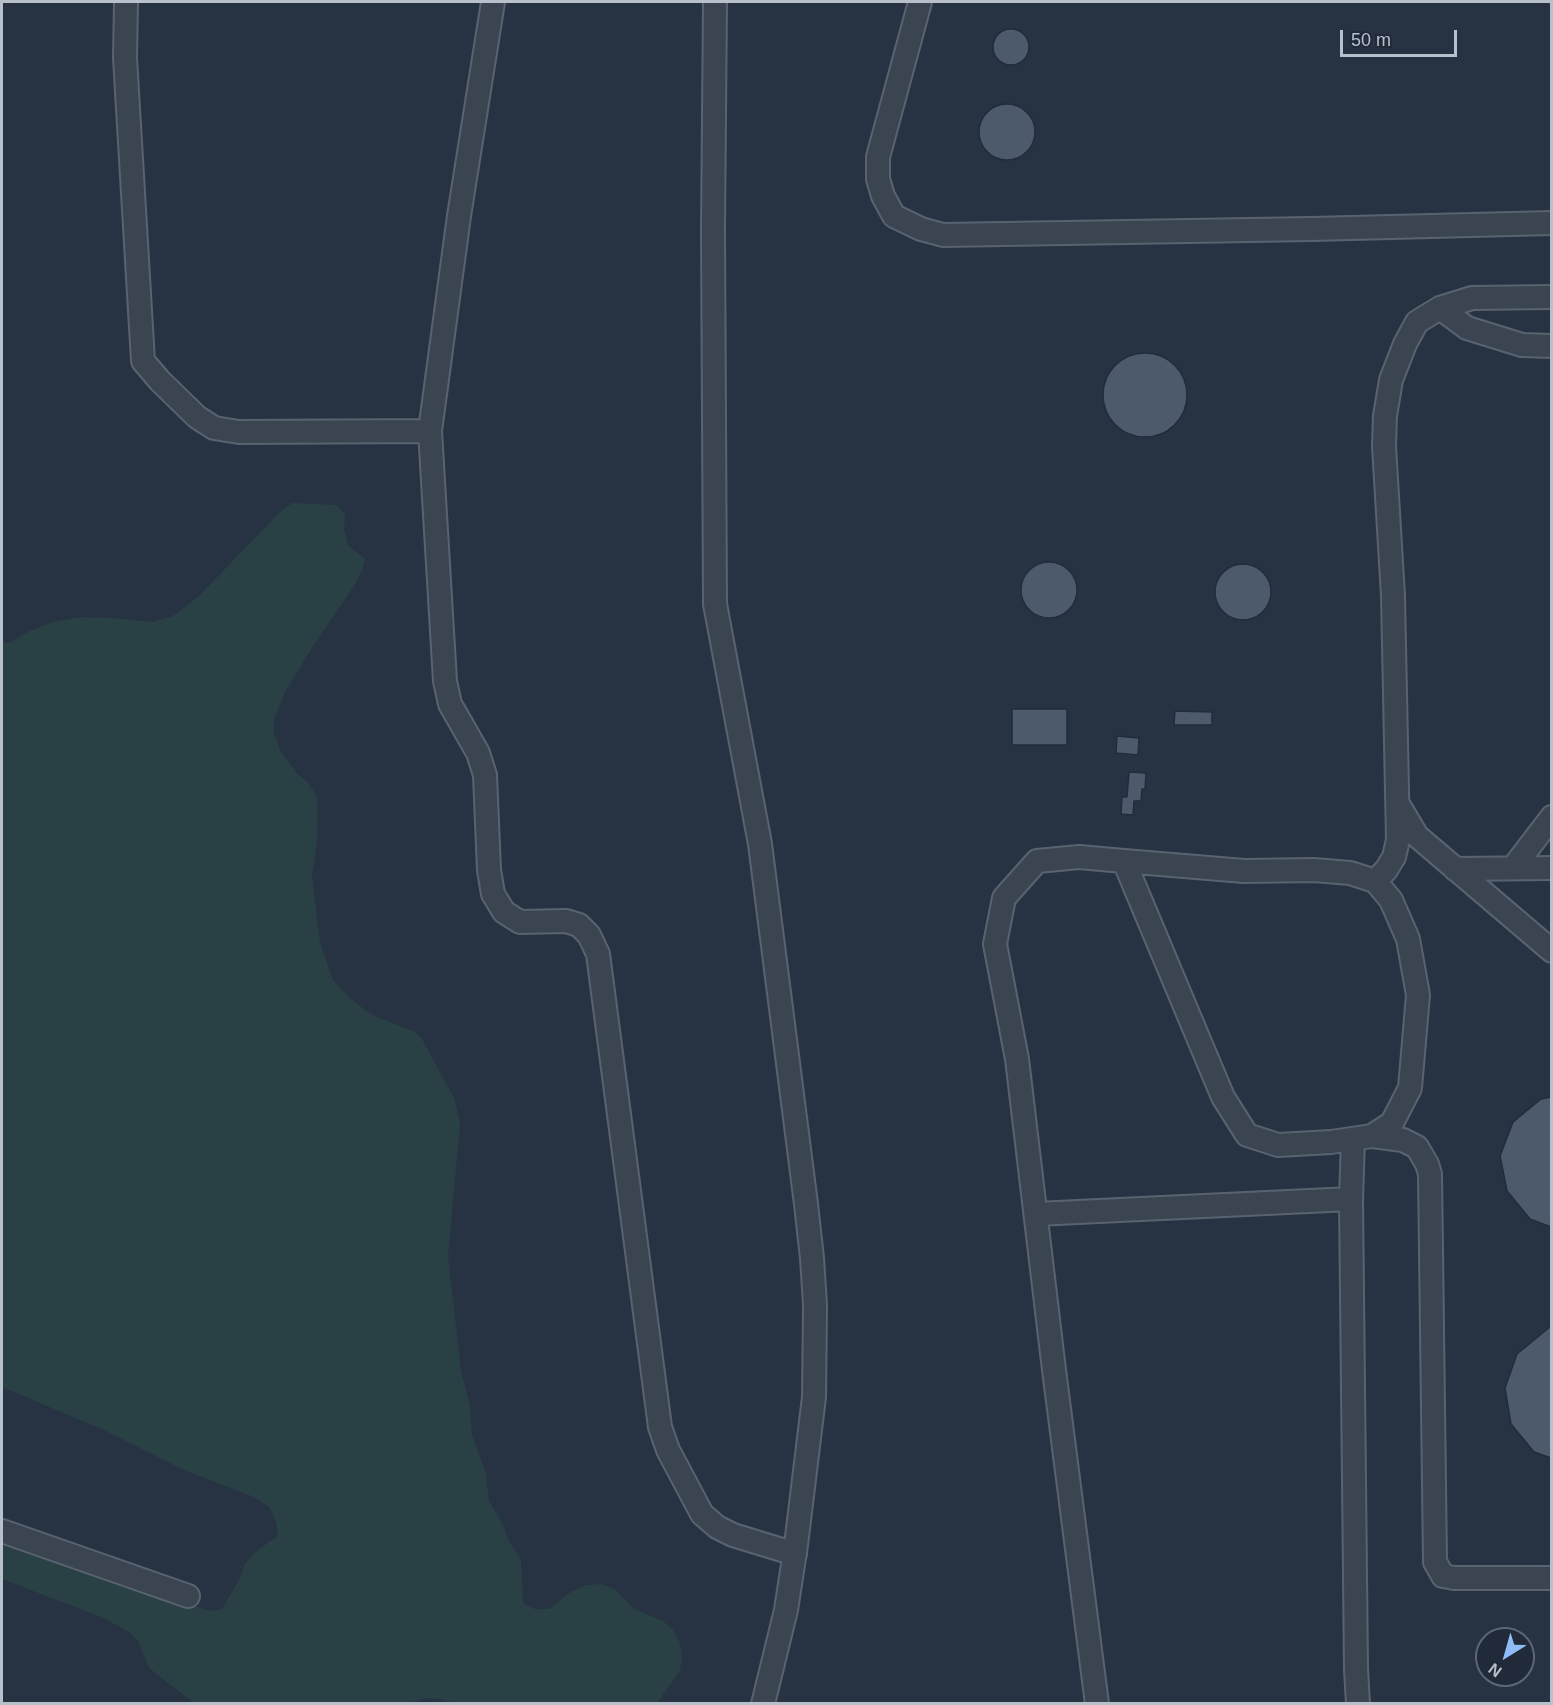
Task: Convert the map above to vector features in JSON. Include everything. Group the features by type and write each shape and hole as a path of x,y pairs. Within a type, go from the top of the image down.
{"street":[{"path":"126,2 124,57 144,361 160,381 197,417 214,428 239,432 430,431"},
{"path":"494,2 459,216 430,431 445,681 450,704 477,753 485,775 489,870 493,894 504,912 520,922 566,921 579,925 589,935 598,954 660,1427 668,1450 702,1514 717,1527 733,1535 795,1554"},
{"path":"715,2 713,230 715,604 760,844 807,1215 814,1294 814,1397 795,1554 786,1610 762,1704"},
{"path":"920,2 878,157 878,179 883,196 894,216 909,225 943,235 1551,223"},
{"path":"1375,881 1394,857 1398,840 1393,596 1384,446 1385,416 1391,380 1404,344 1417,322 1440,308 1472,298 1551,297"},
{"path":"1440,308 1467,328 1522,345 1551,346"},
{"path":"1396,800 1417,836 1551,951"},
{"path":"1513,868 1551,817"},
{"path":"1097,1704 1017,1059 995,944 1004,898 1037,861 1079,857 1244,871 1314,870 1350,873 1375,881 1391,900 1408,939 1418,995 1410,1088 1392,1123 1363,1137"},
{"path":"1124,861 1223,1097 1247,1135 1278,1145 1363,1137 1403,1140 1417,1147 1430,1174 1435,1562 1443,1576 1454,1578 1551,1578"},
{"path":"1455,869 1551,868"},
{"path":"1358,1704 1351,1199 1363,1137"},
{"path":"1036,1214 1351,1199"},
{"path":"2,1531 188,1596"}],"green space":[{"path":"292,503 336,505 345,515 344,529 348,545 365,559 354,586 285,692 274,720 274,733 280,750 317,797 317,843 312,875 320,943 333,980 351,999 372,1015 413,1031 422,1039 455,1100 460,1124 448,1256 461,1371 470,1406 472,1435 486,1474 489,1501 521,1560 523,1603 535,1609 549,1609 572,1591 586,1585 601,1584 614,1589 634,1609 663,1621 673,1630 680,1643 682,1657 680,1671 657,1703 457,1704 441,1699 426,1698 406,1704 194,1703 149,1668 138,1641 128,1631 101,1617 2,1579 2,1540 180,1603 194,1605 208,1611 222,1609 240,1578 245,1564 255,1552 278,1536 276,1522 270,1508 254,1497 186,1471 106,1431 2,1387 2,642 8,643 53,622 81,617 153,622 173,616 198,597 278,514"}],"building":[{"path":"1011,29 1024,34 1029,47 1024,60 1011,65 998,60 993,47 998,34"},
{"path":"1001,104 1013,104 1023,108 1031,116 1035,132 1031,148 1023,156 1013,160 1001,160 991,156 983,148 979,138 979,126 983,116 991,108"},
{"path":"1137,353 1153,353 1169,360 1180,371 1187,387 1184,411 1175,425 1153,437 1137,437 1121,430 1110,419 1103,403 1103,387 1110,371 1121,360"},
{"path":"1043,562 1055,562 1065,566 1073,574 1077,590 1073,606 1065,614 1055,618 1043,618 1033,614 1025,606 1021,596 1021,584 1025,574 1033,566"},
{"path":"1237,564 1249,564 1259,568 1267,576 1271,592 1267,608 1259,616 1249,620 1237,620 1227,616 1219,608 1215,598 1215,586 1219,576 1227,568"},
{"path":"1012,709 1067,709 1067,745 1012,745"},
{"path":"1175,711 1212,712 1212,725 1174,725"},
{"path":"1117,736 1139,738 1138,755 1116,753"},
{"path":"1129,772 1146,773 1145,789 1142,789 1141,801 1134,801 1133,815 1121,814 1122,797 1127,797"},
{"path":"1551,1097 1551,1227 1530,1219 1507,1191 1500,1156 1513,1122 1541,1099"},
{"path":"1551,1326 1551,1458 1534,1452 1511,1424 1505,1388 1517,1354"}]}
